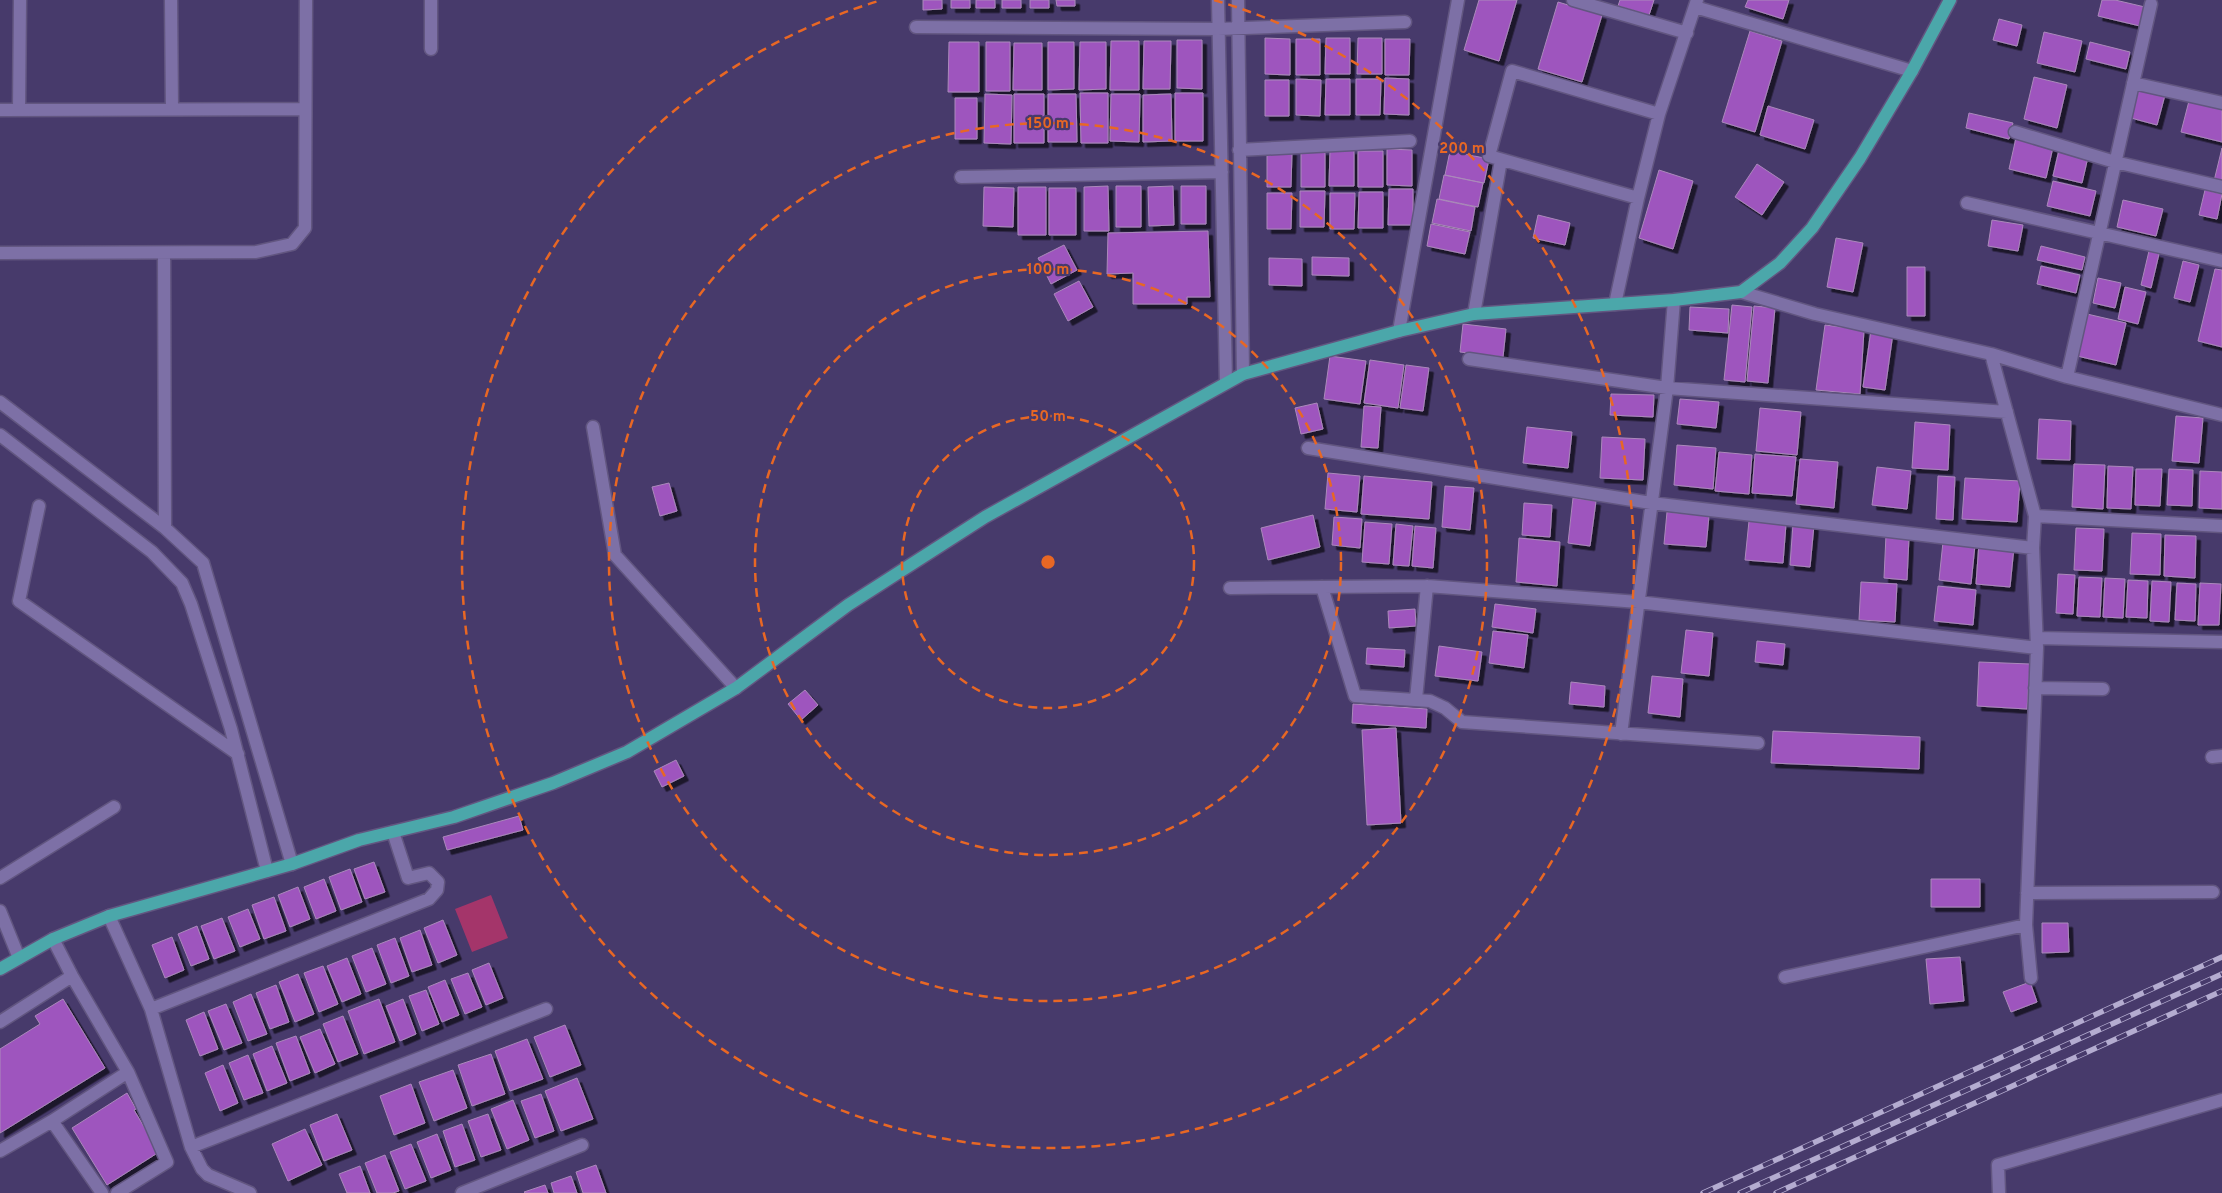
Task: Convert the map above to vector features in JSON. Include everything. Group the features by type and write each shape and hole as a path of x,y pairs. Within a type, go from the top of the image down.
{"main road":[{"path":"0,969 54,939 109,916 292,864 359,840 454,817 561,779 627,752 736,688 848,605 985,517 1243,374 1399,331 1474,314 1674,300 1741,292 1780,263 1812,228 1860,158 1912,71 1950,0"}],"street":[{"path":"19,110 20,0"},
{"path":"171,0 172,109"},
{"path":"0,253 256,252 292,244 305,228 304,110 306,0"},
{"path":"431,0 431,50"},
{"path":"1218,0 1226,382"},
{"path":"1238,0 1243,374"},
{"path":"1399,331 1458,0"},
{"path":"1573,0 1686,33"},
{"path":"1615,304 1638,198 1659,114 1696,4 1912,71"},
{"path":"2067,377 2151,4"},
{"path":"916,27 1218,29 1405,22"},
{"path":"1638,198 1489,156 1512,71 1659,114"},
{"path":"2133,83 2222,103"},
{"path":"0,110 304,110"},
{"path":"2015,132 2115,162 2222,188"},
{"path":"1239,150 1410,141"},
{"path":"1474,314 1501,160"},
{"path":"961,177 1222,172"},
{"path":"1966,203 2222,261"},
{"path":"164,253 165,528"},
{"path":"1741,292 1815,314 1991,354 2067,377 2222,415"},
{"path":"1621,734 1667,388 1674,300"},
{"path":"1991,354 2035,516 2033,548 2036,643 2026,925 2031,978"},
{"path":"1469,359 1667,388 2007,412"},
{"path":"0,402 165,528 203,563 292,864"},
{"path":"593,427 615,555 736,688"},
{"path":"0,435 152,552 182,583 191,604 238,754 267,871"},
{"path":"1308,448 1651,503 2033,548"},
{"path":"39,506 19,601 238,754"},
{"path":"2035,516 2222,526"},
{"path":"1416,699 1427,586"},
{"path":"1230,588 1427,586 1638,602 2036,643 2222,642"},
{"path":"1322,587 1355,696 1430,701 1445,708 1462,722 1758,743"},
{"path":"2035,688 2103,689"},
{"path":"0,878 114,807"},
{"path":"151,1009 429,899 437,890 438,882 429,873 408,878 393,832"},
{"path":"2028,893 2213,892"},
{"path":"0,911 20,958"},
{"path":"109,916 151,1009 191,1147 208,1175 250,1193"},
{"path":"1785,977 2026,925"},
{"path":"54,939 72,976 128,1072 167,1162 116,1193"},
{"path":"0,1022 72,976"},
{"path":"191,1147 546,1009"},
{"path":"0,1151 52,1121 128,1072"},
{"path":"1999,1193 1998,1164 2222,1100"},
{"path":"52,1121 102,1193"},
{"path":"462,1193 582,1145"}],"shaded area":[{"path":"491,895 508,938 472,952 455,909"}],"building":[{"path":"923,0 942,0 942,9 923,10"},
{"path":"951,0 970,0 970,8 951,8"},
{"path":"976,0 995,0 995,8 976,8"},
{"path":"1002,0 1021,0 1021,8 1002,8"},
{"path":"1030,0 1049,0 1049,8 1030,8"},
{"path":"1056,0 1075,0 1075,6 1057,6"},
{"path":"1479,0 1517,0 1499,61 1464,50"},
{"path":"1620,0 1654,0 1649,15 1618,6"},
{"path":"1748,0 1789,0 1783,19 1745,7"},
{"path":"2102,0 2115,0 2145,7 2140,26 2098,16"},
{"path":"1558,2 1602,15 1582,82 1538,69"},
{"path":"1999,19 2022,25 2017,46 1993,40"},
{"path":"1750,31 1782,41 1755,132 1722,122"},
{"path":"2044,32 2082,41 2075,72 2037,63"},
{"path":"1265,38 1290,39 1290,75 1265,74"},
{"path":"1326,38 1350,38 1350,74 1325,74"},
{"path":"1358,38 1382,38 1382,74 1357,74"},
{"path":"1296,39 1320,39 1320,75 1296,75"},
{"path":"1385,39 1410,39 1409,75 1385,75"},
{"path":"1177,40 1202,40 1202,89 1177,88"},
{"path":"1111,41 1139,41 1139,90 1110,90"},
{"path":"1144,41 1171,41 1170,89 1143,89"},
{"path":"949,42 979,42 979,92 948,92"},
{"path":"986,42 1010,42 1010,91 986,91"},
{"path":"1048,42 1074,42 1074,89 1048,90"},
{"path":"1080,42 1106,42 1106,89 1079,90"},
{"path":"2090,42 2130,52 2126,69 2086,59"},
{"path":"1014,43 1042,43 1042,90 1013,90"},
{"path":"2034,77 2067,85 2057,128 2024,119"},
{"path":"1385,78 1409,79 1409,115 1384,114"},
{"path":"1296,79 1321,80 1320,116 1296,115"},
{"path":"1326,79 1350,79 1350,115 1325,115"},
{"path":"1356,79 1381,79 1380,115 1356,115"},
{"path":"1265,80 1289,80 1289,116 1265,116"},
{"path":"2139,89 2165,95 2157,125 2131,118"},
{"path":"1080,93 1108,93 1108,143 1081,143"},
{"path":"1175,93 1203,93 1203,141 1175,141"},
{"path":"985,94 1012,95 1011,144 984,143"},
{"path":"1014,94 1044,94 1044,143 1014,143"},
{"path":"1048,94 1076,94 1077,142 1048,142"},
{"path":"1111,94 1140,94 1139,142 1110,141"},
{"path":"1171,94 1172,141 1143,142 1143,95"},
{"path":"955,98 977,98 977,139 955,139"},
{"path":"2189,101 2222,109 2222,142 2181,132"},
{"path":"1768,106 1814,120 1805,149 1760,135"},
{"path":"1969,113 2013,123 2009,139 1966,128"},
{"path":"2016,138 2053,147 2046,178 2009,169"},
{"path":"2222,148 2222,183 2214,181"},
{"path":"1387,149 1412,150 1412,186 1387,185"},
{"path":"1330,150 1354,150 1354,186 1329,186"},
{"path":"2059,150 2088,157 2082,183 2053,176"},
{"path":"1267,151 1292,151 1291,187 1267,187"},
{"path":"1301,151 1325,151 1325,187 1301,187"},
{"path":"1358,151 1383,151 1383,187 1358,187"},
{"path":"1450,151 1489,159 1484,183 1445,175"},
{"path":"1757,164 1784,182 1762,215 1735,197"},
{"path":"1659,170 1693,181 1673,249 1639,238"},
{"path":"1444,175 1483,183 1478,207 1439,199"},
{"path":"2053,181 2096,191 2090,216 2047,206"},
{"path":"1108,186 1109,231 1084,231 1084,187"},
{"path":"1116,186 1141,186 1141,227 1116,227"},
{"path":"1173,186 1174,225 1149,226 1148,187"},
{"path":"1181,186 1206,186 1206,224 1181,224"},
{"path":"984,187 1014,188 1013,227 983,226"},
{"path":"1018,187 1046,187 1046,235 1018,235"},
{"path":"1049,188 1076,188 1076,235 1049,235"},
{"path":"1389,189 1413,189 1413,225 1388,225"},
{"path":"2205,190 2222,194 2217,219 2199,215"},
{"path":"1300,191 1325,191 1324,227 1300,227"},
{"path":"1359,192 1383,192 1383,228 1358,228"},
{"path":"1267,193 1292,193 1291,229 1267,229"},
{"path":"1330,193 1355,193 1354,229 1330,229"},
{"path":"1437,199 1475,207 1471,231 1432,223"},
{"path":"2123,200 2163,209 2156,236 2117,227"},
{"path":"1538,215 1570,223 1565,245 1533,238"},
{"path":"1992,220 2023,225 2018,251 1988,246"},
{"path":"1431,224 1470,232 1465,254 1427,246"},
{"path":"1208,231 1210,297 1187,297 1187,304 1133,304 1133,273 1107,274 1108,233"},
{"path":"1836,238 1863,243 1853,292 1827,287"},
{"path":"1064,245 1077,270 1051,284 1038,258"},
{"path":"2041,246 2085,257 2082,270 2037,260"},
{"path":"2149,251 2159,254 2151,288 2141,285"},
{"path":"1312,257 1349,258 1349,276 1312,275"},
{"path":"1269,258 1302,259 1302,286 1269,285"},
{"path":"2183,261 2199,265 2190,302 2174,298"},
{"path":"2041,266 2080,275 2076,293 2037,284"},
{"path":"1907,267 1925,267 1925,316 1907,316"},
{"path":"2215,269 2222,270 2222,347 2198,341"},
{"path":"2098,278 2121,283 2115,308 2093,303"},
{"path":"1079,281 1093,307 1068,321 1054,294"},
{"path":"2125,287 2146,292 2138,324 2118,319"},
{"path":"1732,305 1752,307 1745,382 1724,380"},
{"path":"1754,306 1775,308 1768,383 1747,381"},
{"path":"1690,307 1729,309 1728,333 1689,330"},
{"path":"2087,314 2126,323 2116,365 2077,356"},
{"path":"1463,324 1506,329 1503,357 1460,352"},
{"path":"1825,325 1864,330 1860,394 1816,390"},
{"path":"1871,330 1893,333 1885,390 1863,387"},
{"path":"1330,356 1366,361 1360,404 1324,399"},
{"path":"1370,360 1404,365 1398,408 1364,403"},
{"path":"1406,365 1429,368 1423,411 1400,408"},
{"path":"1611,394 1654,395 1653,417 1610,415"},
{"path":"1680,399 1719,402 1716,428 1677,424"},
{"path":"1317,403 1323,429 1301,434 1295,408"},
{"path":"1364,406 1381,407 1378,448 1361,447"},
{"path":"1760,408 1801,412 1797,455 1756,451"},
{"path":"2176,416 2203,418 2199,463 2172,461"},
{"path":"2039,419 2071,421 2070,460 2037,459"},
{"path":"1915,422 1950,425 1948,470 1912,468"},
{"path":"1527,427 1572,432 1568,468 1523,463"},
{"path":"1602,437 1645,439 1643,480 1600,478"},
{"path":"1677,445 1716,448 1713,489 1674,485"},
{"path":"1719,452 1752,455 1749,494 1715,491"},
{"path":"1755,454 1796,457 1792,496 1752,493"},
{"path":"1800,459 1838,462 1834,508 1796,504"},
{"path":"2074,464 2105,465 2103,509 2072,507"},
{"path":"2108,466 2133,467 2131,509 2107,508"},
{"path":"1877,467 1911,471 1907,509 1872,505"},
{"path":"2136,469 2162,469 2160,506 2135,505"},
{"path":"2169,469 2193,470 2192,506 2167,505"},
{"path":"2200,471 2222,472 2222,509 2199,508"},
{"path":"1328,473 1360,476 1357,512 1325,509"},
{"path":"1364,476 1432,482 1429,519 1361,514"},
{"path":"1938,476 1955,477 1953,520 1936,519"},
{"path":"1965,478 2020,481 2017,522 1962,519"},
{"path":"669,483 677,511 660,516 652,487"},
{"path":"1445,486 1474,488 1470,530 1442,527"},
{"path":"1573,498 1596,501 1590,546 1568,543"},
{"path":"1524,503 1552,505 1550,537 1522,535"},
{"path":"1667,512 1709,516 1706,547 1664,544"},
{"path":"1313,515 1320,547 1268,560 1261,528"},
{"path":"1334,517 1362,519 1360,548 1332,545"},
{"path":"1749,521 1786,524 1783,563 1745,560"},
{"path":"1365,522 1392,524 1389,564 1362,562"},
{"path":"1396,524 1413,526 1409,566 1393,565"},
{"path":"1793,524 1814,525 1810,567 1790,565"},
{"path":"1415,526 1436,528 1433,568 1412,566"},
{"path":"2076,528 2104,529 2102,571 2074,570"},
{"path":"2132,533 2161,534 2160,575 2130,574"},
{"path":"1886,535 1909,537 1907,580 1884,578"},
{"path":"2165,535 2196,536 2195,578 2164,576"},
{"path":"1519,538 1560,542 1557,586 1516,582"},
{"path":"1943,542 1975,545 1971,584 1939,580"},
{"path":"1979,543 2014,547 2010,587 1976,584"},
{"path":"2058,574 2075,575 2073,614 2056,613"},
{"path":"2079,577 2102,578 2100,617 2077,616"},
{"path":"2105,578 2125,579 2123,618 2103,617"},
{"path":"2128,580 2148,581 2147,618 2126,617"},
{"path":"2152,581 2171,582 2169,622 2150,621"},
{"path":"1861,582 1897,584 1895,622 1859,620"},
{"path":"2177,583 2196,584 2195,621 2175,620"},
{"path":"2200,583 2221,584 2219,625 2198,625"},
{"path":"1938,586 1976,590 1973,625 1934,621"},
{"path":"1495,604 1536,609 1533,633 1492,627"},
{"path":"1415,609 1416,626 1389,628 1388,611"},
{"path":"1686,630 1713,633 1709,676 1681,673"},
{"path":"1493,631 1528,635 1524,668 1489,663"},
{"path":"1757,641 1785,644 1783,665 1755,662"},
{"path":"1439,646 1482,652 1478,681 1435,676"},
{"path":"1367,648 1405,650 1404,667 1366,664"},
{"path":"1979,662 2030,664 2027,709 1977,706"},
{"path":"1652,676 1683,679 1680,717 1648,713"},
{"path":"1571,682 1605,686 1604,707 1569,704"},
{"path":"805,690 818,705 801,720 788,704"},
{"path":"1353,704 1427,709 1426,728 1352,723"},
{"path":"1396,728 1401,823 1367,825 1362,730"},
{"path":"1773,731 1920,737 1919,769 1771,763"},
{"path":"676,760 684,776 662,787 654,771"},
{"path":"519,816 523,830 447,850 443,837"},
{"path":"374,862 385,892 365,899 354,869"},
{"path":"350,869 362,902 341,910 329,877"},
{"path":"324,879 336,911 316,919 304,887"},
{"path":"1931,879 1980,879 1980,907 1931,907"},
{"path":"298,887 310,919 290,927 278,895"},
{"path":"274,897 286,931 264,939 252,905"},
{"path":"248,909 260,939 240,947 228,917"},
{"path":"222,918 235,951 214,959 201,926"},
{"path":"443,920 457,955 438,963 424,928"},
{"path":"2042,923 2068,923 2069,952 2042,953"},
{"path":"197,926 209,959 191,966 178,934"},
{"path":"420,930 432,965 412,972 400,938"},
{"path":"172,937 184,970 165,978 152,945"},
{"path":"395,938 409,976 391,983 377,945"},
{"path":"372,948 386,984 366,992 352,956"},
{"path":"1960,957 1964,1001 1930,1004 1926,959"},
{"path":"347,958 361,994 342,1002 327,966"},
{"path":"489,963 503,998 486,1005 472,970"},
{"path":"323,966 338,1004 319,1012 304,973"},
{"path":"468,973 482,1007 465,1014 451,979"},
{"path":"298,974 314,1014 295,1022 279,982"},
{"path":"445,980 459,1015 442,1022 428,987"},
{"path":"2030,982 2037,1002 2011,1012 2003,992"},
{"path":"276,985 289,1022 270,1029 256,993"},
{"path":"426,990 439,1024 422,1031 409,996"},
{"path":"251,994 267,1034 248,1041 233,1002"},
{"path":"63,999 105,1068 0,1133 0,1049 40,1024 35,1016"},
{"path":"379,999 395,1042 364,1054 348,1011"},
{"path":"403,999 416,1034 400,1041 386,1006"},
{"path":"226,1004 242,1043 224,1050 208,1011"},
{"path":"204,1012 218,1049 200,1056 186,1020"},
{"path":"343,1016 358,1054 338,1062 323,1024"},
{"path":"565,1025 581,1065 550,1077 534,1037"},
{"path":"320,1029 335,1064 315,1073 300,1037"},
{"path":"296,1036 310,1073 290,1081 276,1043"},
{"path":"527,1039 543,1079 510,1091 495,1051"},
{"path":"272,1046 287,1083 267,1091 253,1054"},
{"path":"491,1054 505,1094 472,1106 458,1065"},
{"path":"248,1055 263,1093 244,1100 229,1063"},
{"path":"223,1065 238,1103 220,1111 205,1073"},
{"path":"453,1070 467,1108 434,1121 419,1082"},
{"path":"577,1078 593,1119 561,1131 545,1091"},
{"path":"411,1084 425,1123 394,1135 380,1096"},
{"path":"127,1093 136,1109 134,1110 159,1152 107,1185 72,1128"},
{"path":"541,1094 554,1131 535,1138 521,1101"},
{"path":"513,1100 529,1140 507,1149 491,1109"},
{"path":"337,1114 352,1150 324,1161 310,1125"},
{"path":"488,1114 501,1150 481,1157 468,1121"},
{"path":"462,1124 475,1160 455,1167 443,1131"},
{"path":"305,1129 322,1165 288,1181 272,1144"},
{"path":"437,1134 451,1170 431,1178 417,1142"},
{"path":"411,1144 426,1181 405,1189 390,1152"},
{"path":"385,1155 399,1191 377,1193 365,1163"},
{"path":"596,1165 606,1193 583,1193 576,1172"},
{"path":"360,1166 370,1193 347,1193 339,1174"},
{"path":"571,1176 577,1193 554,1193 551,1183"},
{"path":"545,1185 548,1193 524,1192"}],"railway":[{"path":"1703,1193 2222,957"},
{"path":"1740,1193 2222,974"},
{"path":"1776,1193 2222,991"}]}
